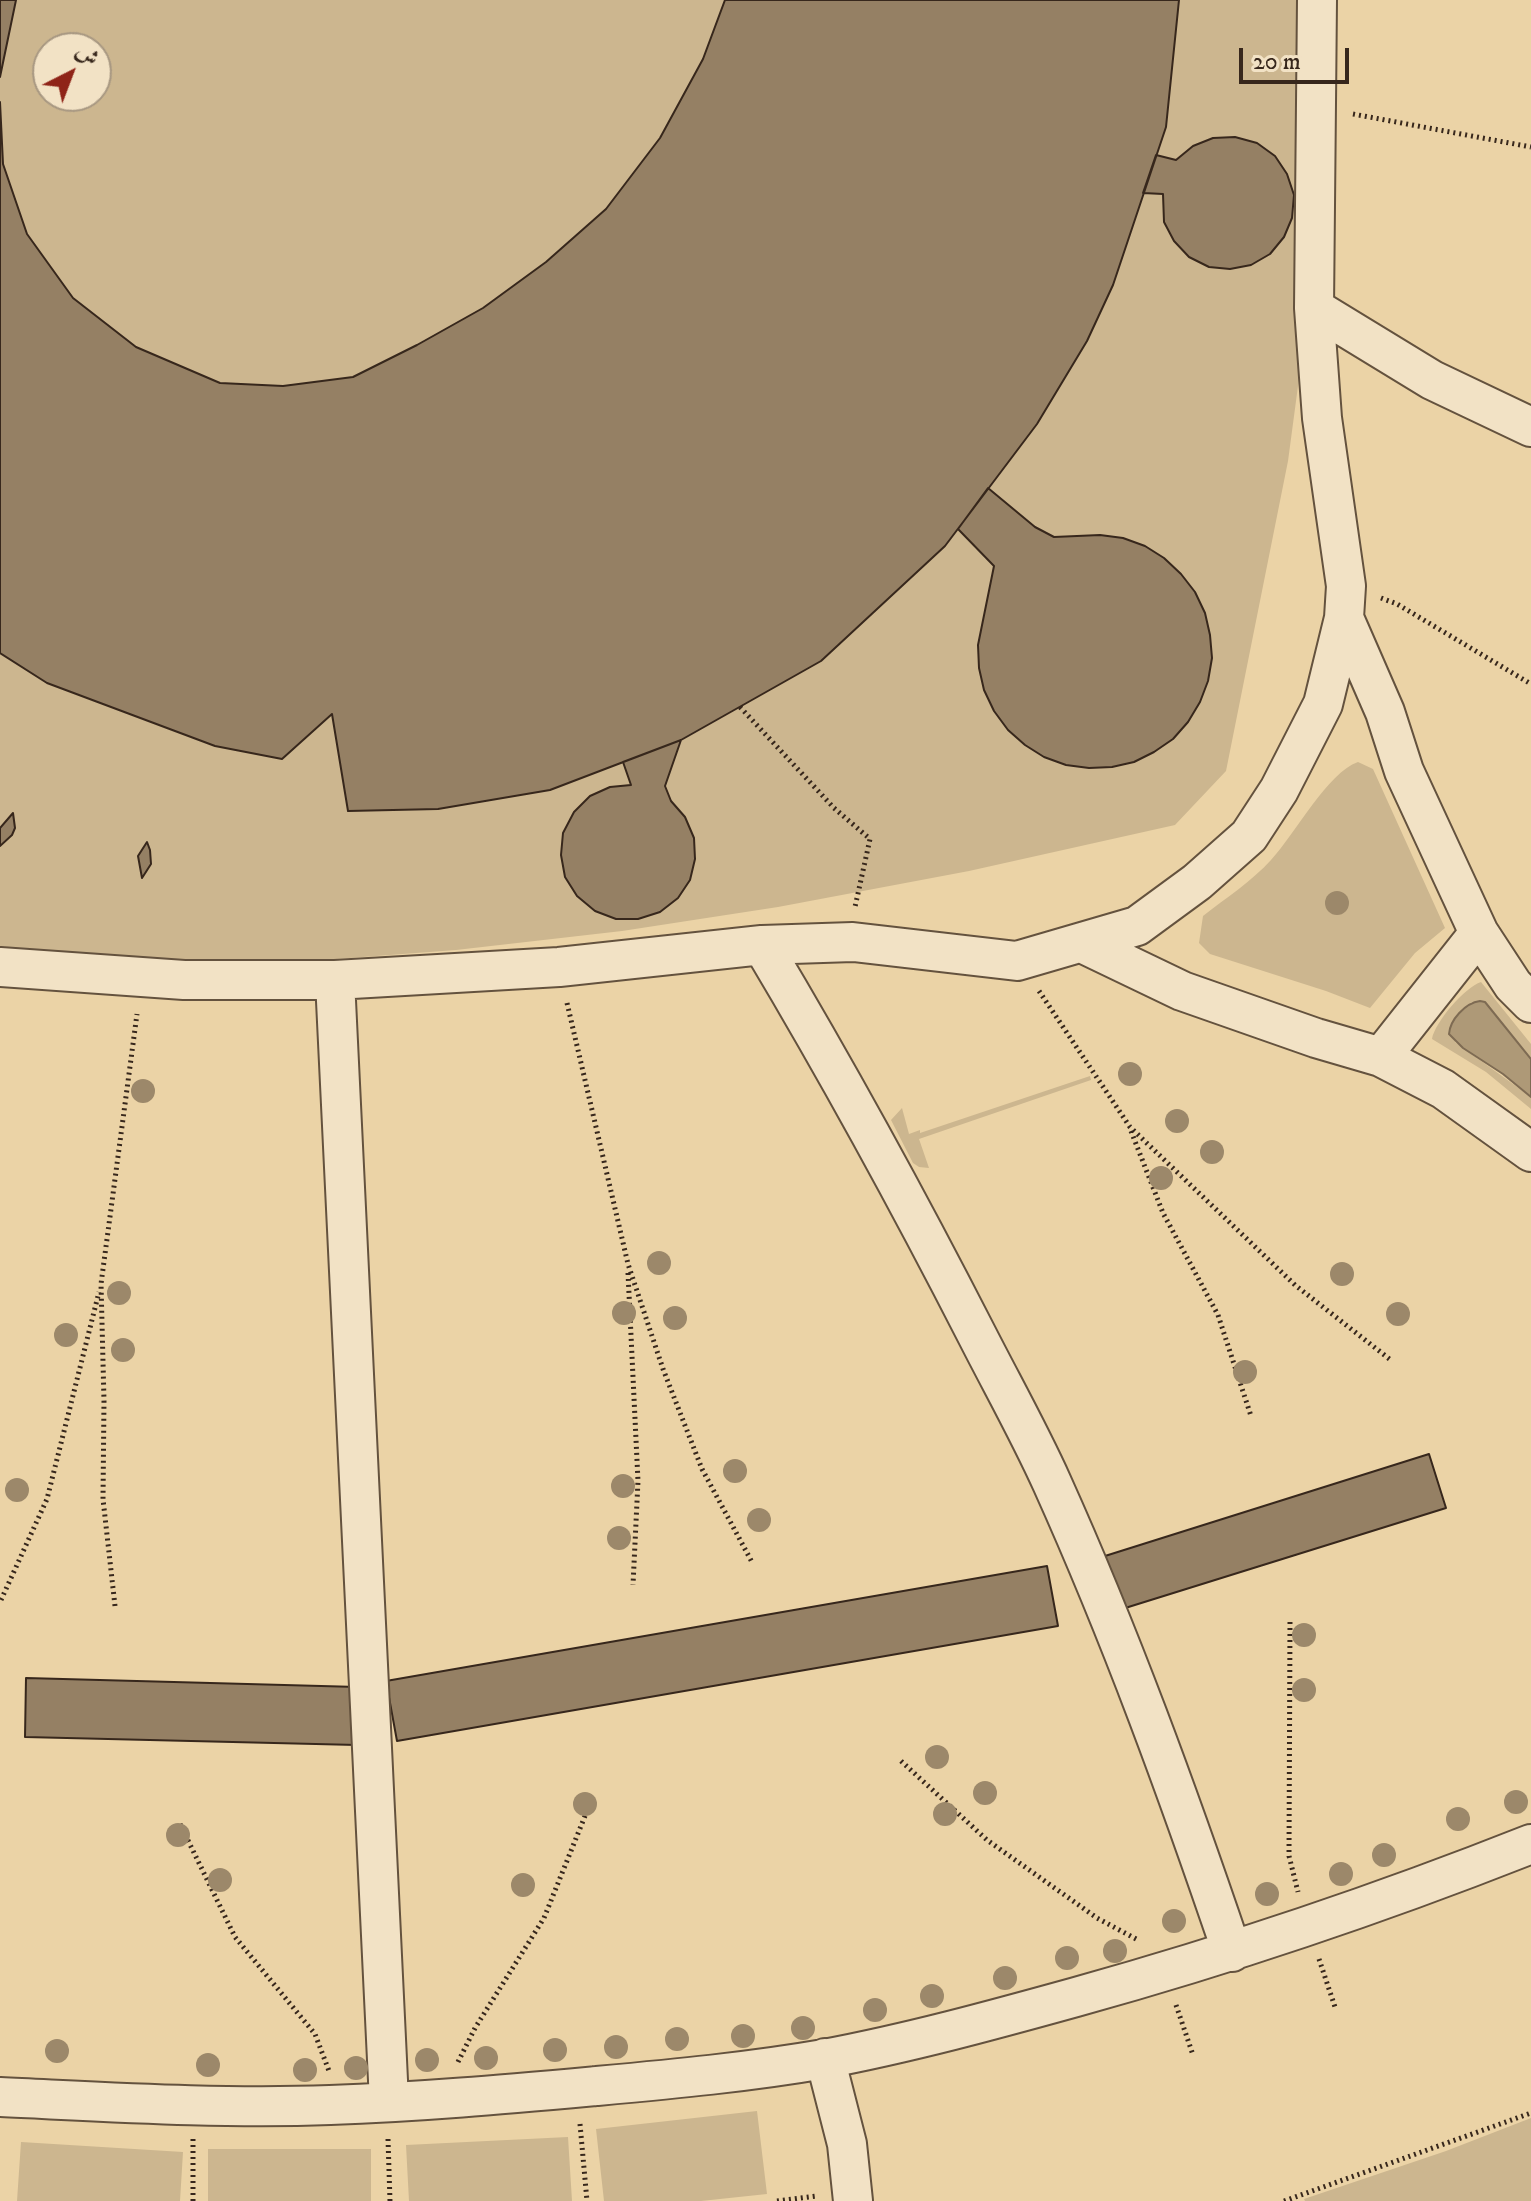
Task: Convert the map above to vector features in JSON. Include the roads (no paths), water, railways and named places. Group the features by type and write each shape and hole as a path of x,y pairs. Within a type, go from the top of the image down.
{"lane":[{"path":"1317,0 1312,257 1314,308 1322,418 1345,602 1404,771 1479,933 1513,985 1531,1003"},
{"path":"1314,308 1432,380 1531,427"},
{"path":"0,967 184,980 335,980 559,967 762,945 853,942 1017,961 1137,926 1197,882 1249,836 1279,790 1323,704 1345,602"},
{"path":"1381,1057 1479,933"},
{"path":"1082,943 1182,991 1316,1038 1381,1057 1443,1089 1531,1152"},
{"path":"762,945 857,1106 904,1193 1051,1482 1145,1708 1232,1952"},
{"path":"335,980 388,2117"},
{"path":"0,2097 184,2106 332,2105 388,2117 452,2099 718,2074 825,2058 990,2021 1232,1952 1440,1880 1531,1844"},
{"path":"825,2058 847,2144 853,2201"}]}
